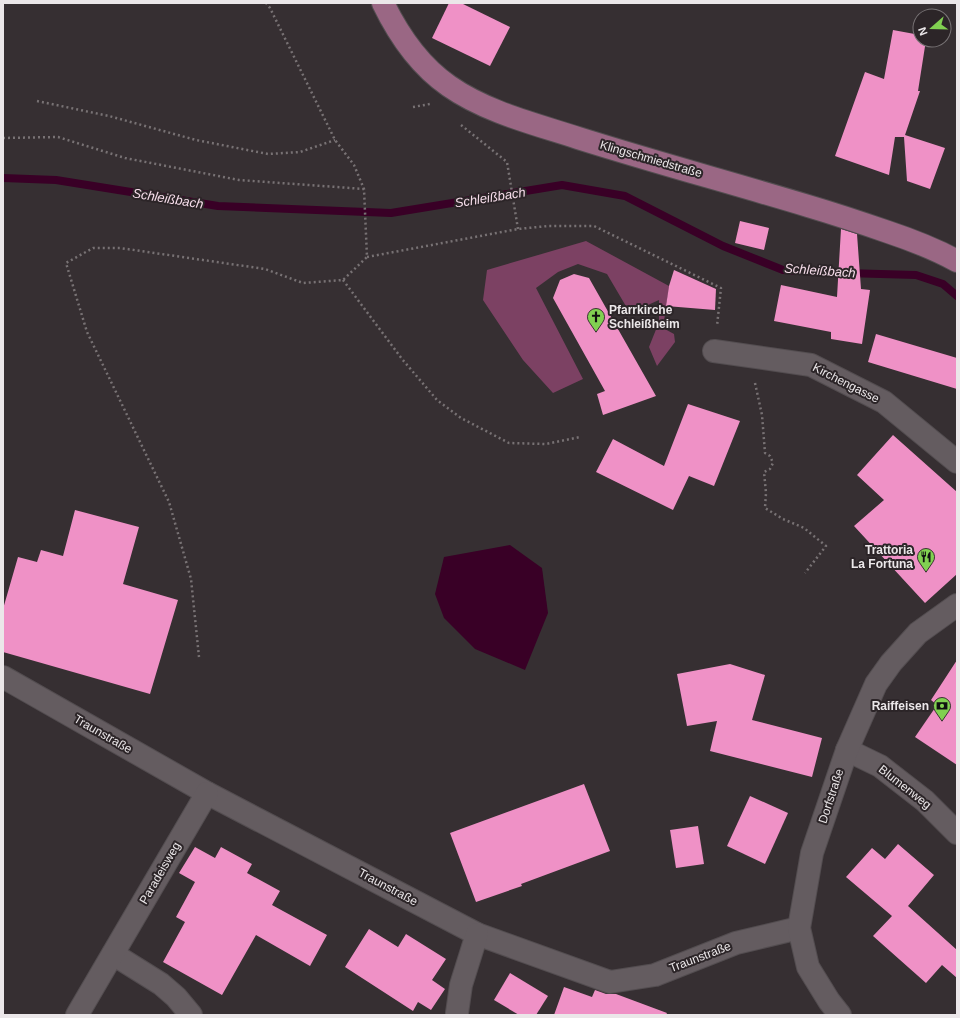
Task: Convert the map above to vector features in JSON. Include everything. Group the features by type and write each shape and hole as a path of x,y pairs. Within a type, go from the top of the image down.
{"main road":[{"name":"Klingschmiedstraße","path":"383,3 390,17 409,46 428,68 448,86 482,104 522,120 596,143 849,218 916,242 957,261"}],"street":[{"name":"Kirchengasse","path":"714,351 811,365 884,402 957,462"},
{"name":"Dorfstraße","path":"840,1015 829,1001 808,967 799,928 812,853 847,750 876,684 891,663 918,633 957,605"},
{"name":"Traunstraße","path":"3,676 206,792 477,934 610,982 655,975 736,943 799,928"},
{"name":"Blumenweg","path":"847,750 880,766 925,801 957,833"},
{"name":"Paradeisweg","path":"77,1015 206,792"},
{"path":"457,1013 461,985 477,934"},
{"path":"113,954 161,984 176,996 191,1015"}],"path":[{"path":"266,3 270,8 335,140 354,165 364,189 366,257"},
{"path":"37,101 109,116 196,140 268,154 300,152 335,140"},
{"path":"459,122 507,162 518,229"},
{"path":"3,138 58,137 125,158 239,180 364,189"},
{"path":"199,657 191,579 169,502 87,332 66,263 93,248 120,248 265,269 303,283 343,280 366,257 518,229 548,226 594,226 721,288 714,351"},
{"path":"343,280 402,360 437,400 461,418 509,443 546,444 580,437"},
{"path":"747,356 759,396 765,453 770,456 773,463 770,469 764,472 766,493 765,508 804,528 826,546 805,573"}],"shaded area":[{"path":"586,241 669,286 663,328 674,334 675,342 657,366 649,347 659,322 659,300 630,313 607,274 578,264 558,272 536,288 583,379 553,393 523,360 483,300 487,270"},
{"path":"510,545 542,568 548,613 525,670 475,649 444,618 435,594 444,557"}],"building":[{"path":"449,3 461,3 510,27 490,66 432,38"},
{"path":"893,30 912,34 912,48 925,48 918,91 920,91 905,135 945,148 930,189 907,181 904,137 895,137 889,175 835,156 865,72 884,79"},
{"path":"740,221 769,228 764,250 735,243"},
{"path":"841,229 857,234 861,289 870,290 862,344 831,339 831,332 774,321 781,285 837,297"},
{"path":"674,270 716,289 715,310 666,306 669,286"},
{"name":"Pfarrkirche Schleißheim","path":"574,274 589,278 656,396 603,415 597,394 605,391 553,298 560,280"},
{"path":"876,334 957,358 957,389 868,362"},
{"path":"688,404 740,421 714,486 689,476 673,510 596,472 613,439 664,466"},
{"path":"893,435 957,492 957,574 925,603 854,526 884,500 857,475"},
{"path":"75,510 139,527 123,584 178,600 150,694 3,652 3,609 18,557 37,562 41,550 63,556"},
{"name":"Raiffeisen","path":"957,660 957,765 915,737 937,705 931,700"},
{"path":"730,664 765,675 752,720 822,738 812,777 710,751 717,721 687,726 677,674"},
{"path":"584,784 610,851 521,884 522,886 476,902 450,833"},
{"path":"750,796 788,813 765,864 727,846"},
{"path":"698,826 704,864 676,868 670,830"},
{"path":"898,844 934,875 908,906 957,950 957,978 942,965 926,983 873,936 892,916 846,877 872,848 885,859"},
{"path":"195,847 215,858 221,847 252,864 247,873 280,891 272,905 327,935 310,966 256,935 222,995 163,962 185,922 176,917 195,882 179,873"},
{"path":"369,929 398,947 406,934 446,959 432,980 445,989 431,1010 418,1002 413,1011 345,967"},
{"path":"510,973 548,996 536,1015 519,1015 494,1000"},
{"path":"564,987 592,997 595,990 606,994 616,994 667,1013 666,1015 554,1015"}],"waterway":[{"name":"Schleißbach","path":"3,178 56,180 218,206 391,213 562,185 625,196 723,246 783,270 916,275 943,284 957,296"}],"place":[{"name":"Pfarrkirche Schleißheim","path":"596,332"},
{"name":"Trattoria La Fortuna","path":"926,572"},
{"name":"Raiffeisen","path":"942,721"}]}
